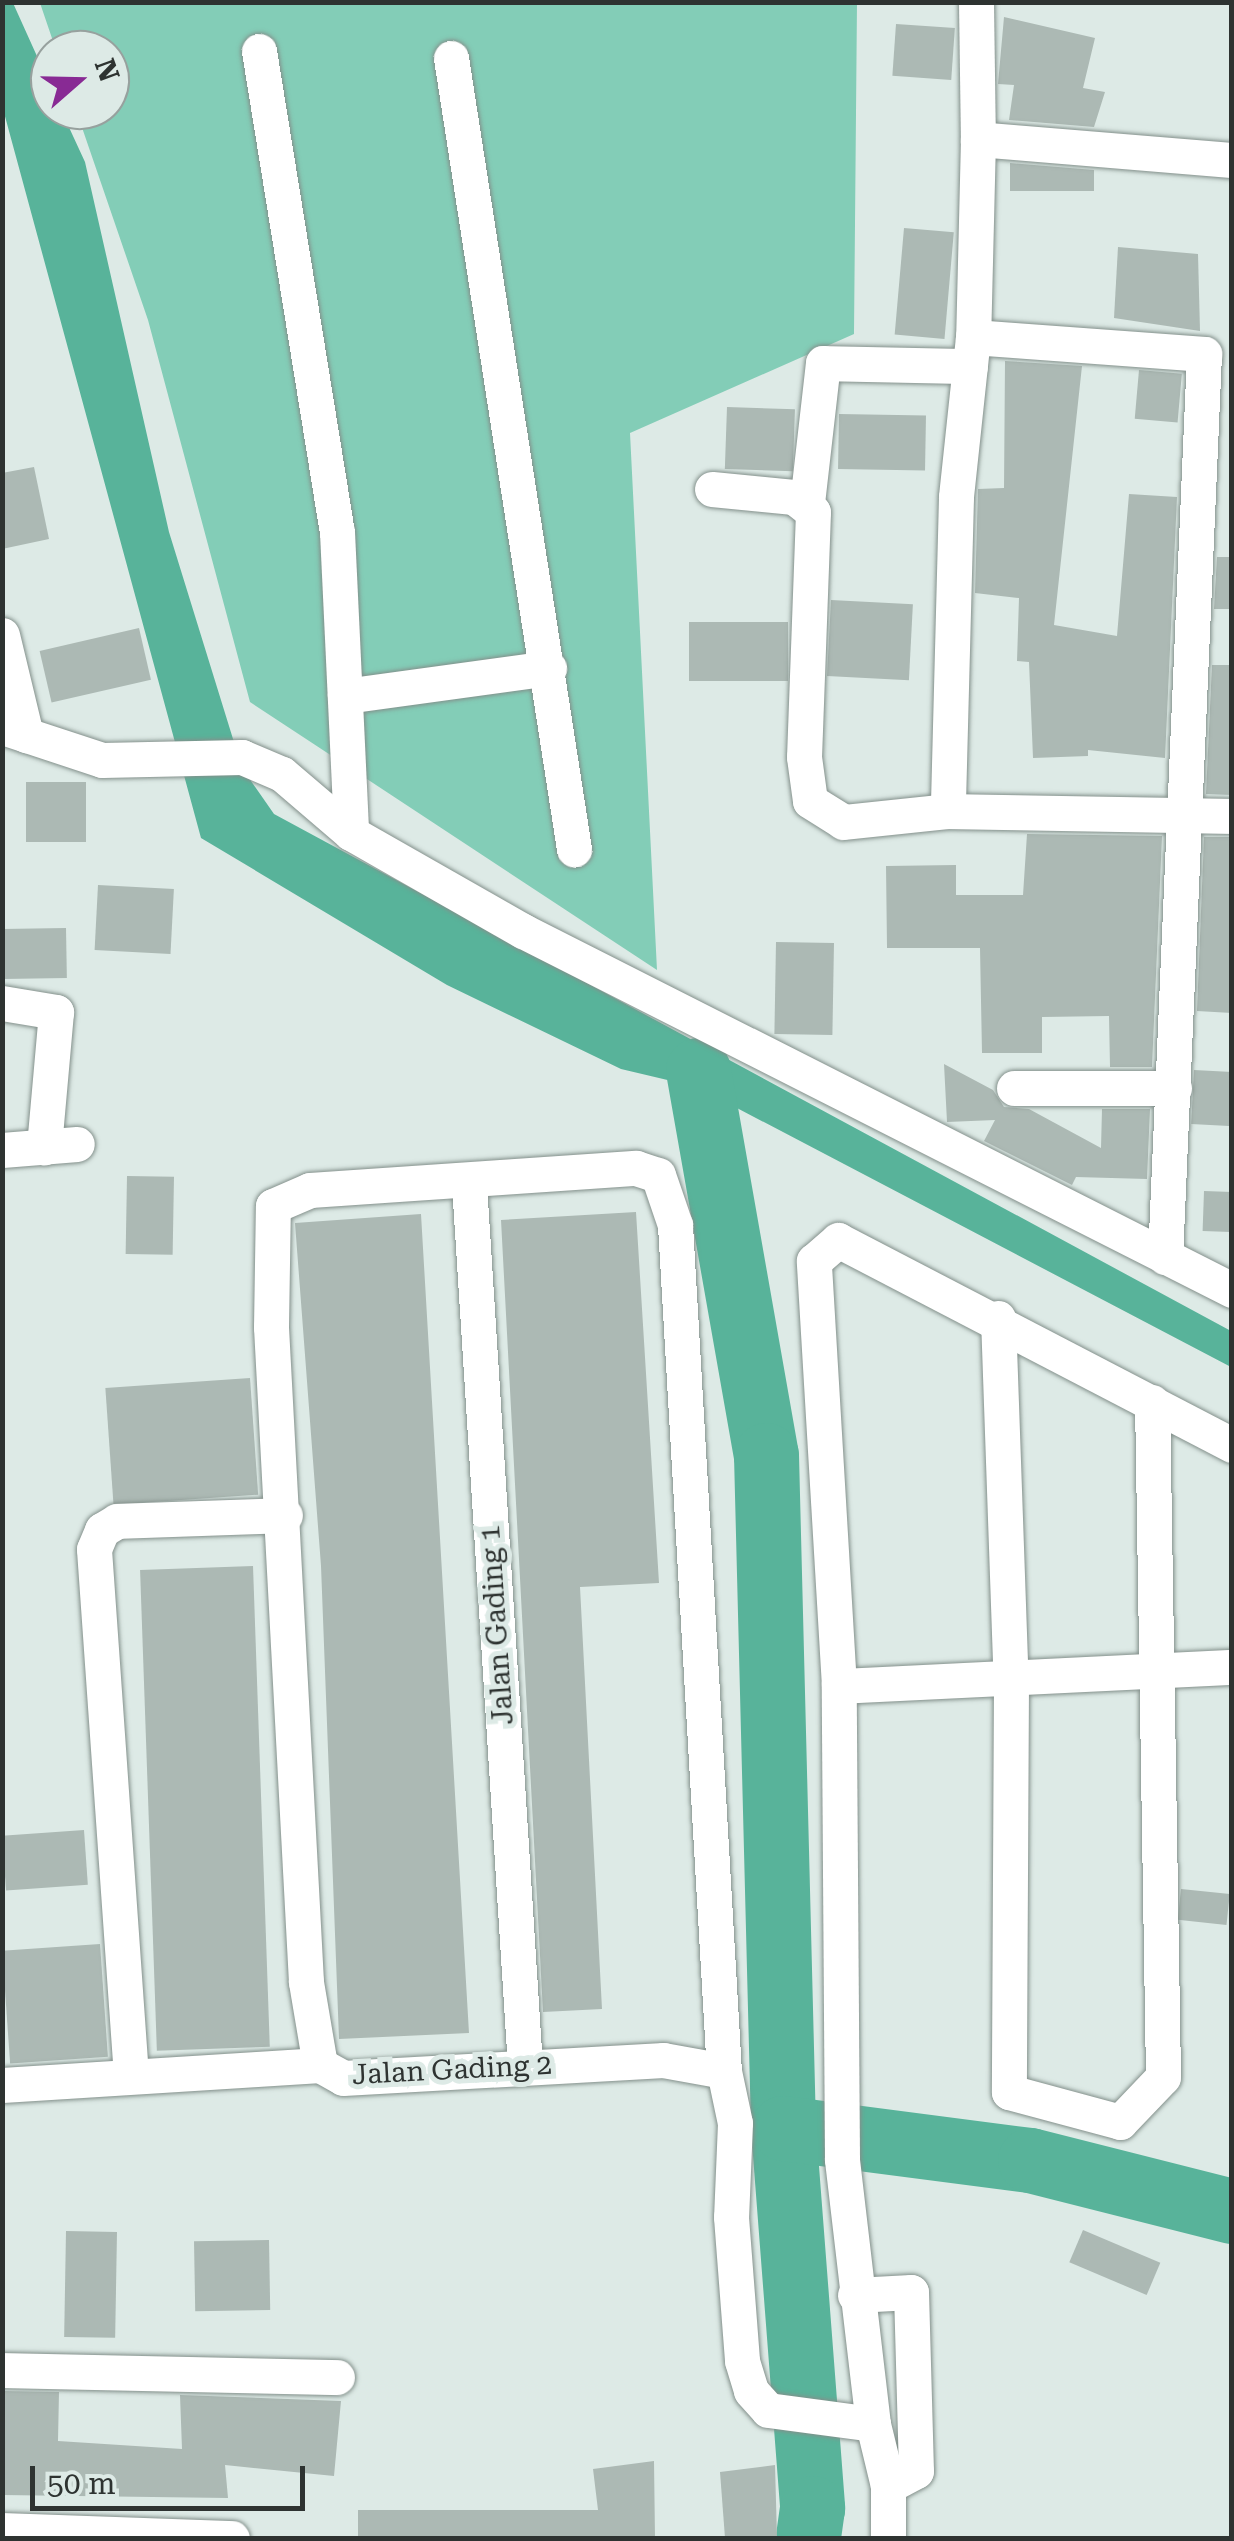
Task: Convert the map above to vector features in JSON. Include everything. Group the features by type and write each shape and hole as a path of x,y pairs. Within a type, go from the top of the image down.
{"street":[{"path":"948,811 956,497 972,352 978,139 976,2"},
{"path":"260,51 337,532 352,832"},
{"path":"451,58 574,848"},
{"path":"978,139 1232,160"},
{"path":"1165,1257 1182,813 1218,355 972,352 823,362 807,503 810,801 843,822 948,811 1182,813 1232,816"},
{"path":"712,489 807,503"},
{"path":"2,634 14,732 102,760 242,757 282,774 352,832 692,1020 1232,1290"},
{"path":"345,696 549,668"},
{"path":"2,1003 56,1012 61,1146 2,1150"},
{"path":"1014,1088 1174,1088"},
{"path":"320,2065 306,1982 285,1514 271,1327 274,1206 310,1190 469,1184 636,1168 658,1175 668,1194 724,2072 735,2123 732,2217 742,2361 751,2391 768,2410 857,2424"},
{"name":"Jalan Gading 1","path":"469,1184 525,2066"},
{"path":"888,2538 888,2486 857,2424 855,2296 840,2099 839,1686 814,1262 838,1240 998,1318 1232,1445"},
{"path":"998,1318 1011,1683 1009,2092 1120,2122 1163,2076 1152,1402"},
{"path":"131,2076 94,1549 102,1530 117,1521 285,1514"},
{"path":"839,1686 1011,1683 1232,1668"},
{"name":"Jalan Gading 2","path":"2,2085 320,2065 343,2078 664,2060 724,2072"},
{"path":"855,2296 911,2292 916,2471 888,2486"},
{"path":"2,2370 338,2377"},
{"path":"2,2530 232,2538"}],"shaded area":[{"path":"2,3 13,3 30,41 30,130 70,130 85,162 169,532 242,768 274,814 1231,1331 1231,1367 697,1087 621,1069 447,985 201,838 3,109"},
{"path":"40,3 857,3 854,334 630,433 657,970 250,702 148,320 83,130 130,130 130,30 49,30"}],"building":[{"path":"1004,17 1095,38 1083,88 1105,92 1094,127 1009,120 1014,85 998,84"},
{"path":"896,24 955,28 951,80 892,76"},
{"path":"1010,163 1094,170 1094,191 1010,191"},
{"path":"904,228 954,232 944,339 895,335"},
{"path":"1118,247 1198,254 1200,331 1114,318"},
{"path":"1005,361 1082,366 1054,625 1117,636 1129,494 1177,497 1165,758 1088,750 1088,756 1033,758 1029,662 1017,661 1019,598 975,593 978,489 1004,488"},
{"path":"1139,370 1182,374 1178,423 1135,419"},
{"path":"727,407 795,409 793,471 725,469"},
{"path":"839,414 926,416 925,471 838,469"},
{"path":"34,467 49,539 2,549 2,473"},
{"path":"1217,557 1232,557 1232,609 1214,609"},
{"path":"831,600 913,604 909,680 827,676"},
{"path":"689,622 788,622 788,681 689,681"},
{"path":"139,628 151,680 52,703 40,651"},
{"path":"1212,665 1232,665 1232,795 1206,794"},
{"path":"26,782 86,782 86,842 26,842"},
{"path":"1027,834 1162,836 1152,1067 1110,1067 1109,1016 1042,1017 1042,1053 982,1053 980,948 887,948 886,866 956,865 956,895 1023,895"},
{"path":"1204,837 1232,837 1232,1013 1197,1011"},
{"path":"98,885 174,889 170,954 95,950"},
{"path":"66,928 67,978 3,979 2,929"},
{"path":"776,942 834,943 832,1035 774,1034"},
{"path":"944,1064 993,1090 1004,1107 1029,1109 1101,1148 1102,1109 1150,1109 1147,1179 1076,1177 1072,1185 984,1141 995,1120 947,1122"},
{"path":"1194,1070 1232,1072 1229,1126 1191,1124"},
{"path":"127,1176 174,1177 173,1255 126,1254"},
{"path":"1204,1191 1232,1192 1231,1232 1203,1231"},
{"path":"636,1212 659,1583 580,1587 602,2009 543,2012 501,1220"},
{"path":"421,1214 469,2033 339,2039 321,1566 295,1223"},
{"path":"250,1378 258,1495 114,1505 105,1388"},
{"path":"253,1566 270,2047 157,2051 140,1570"},
{"path":"84,1830 88,1885 6,1891 2,1836"},
{"path":"1181,1889 1230,1894 1226,1925 1178,1920"},
{"path":"100,1944 108,2057 10,2064 2,1951"},
{"path":"1083,2230 1160,2263 1147,2295 1069,2262"},
{"path":"66,2231 117,2232 115,2338 64,2337"},
{"path":"269,2240 270,2310 195,2311 194,2241"},
{"path":"2,2391 59,2392 58,2441 182,2449 180,2395 341,2401 334,2476 225,2465 228,2498 2,2495"},
{"path":"654,2461 655,2538 358,2538 358,2510 598,2510 593,2469"},
{"path":"775,2465 777,2538 725,2538 720,2472"}],"waterway":[{"path":"698,1070 766,1455 783,2128 812,2508 808,2538"},
{"path":"783,2128 1030,2160 1232,2211"}]}
